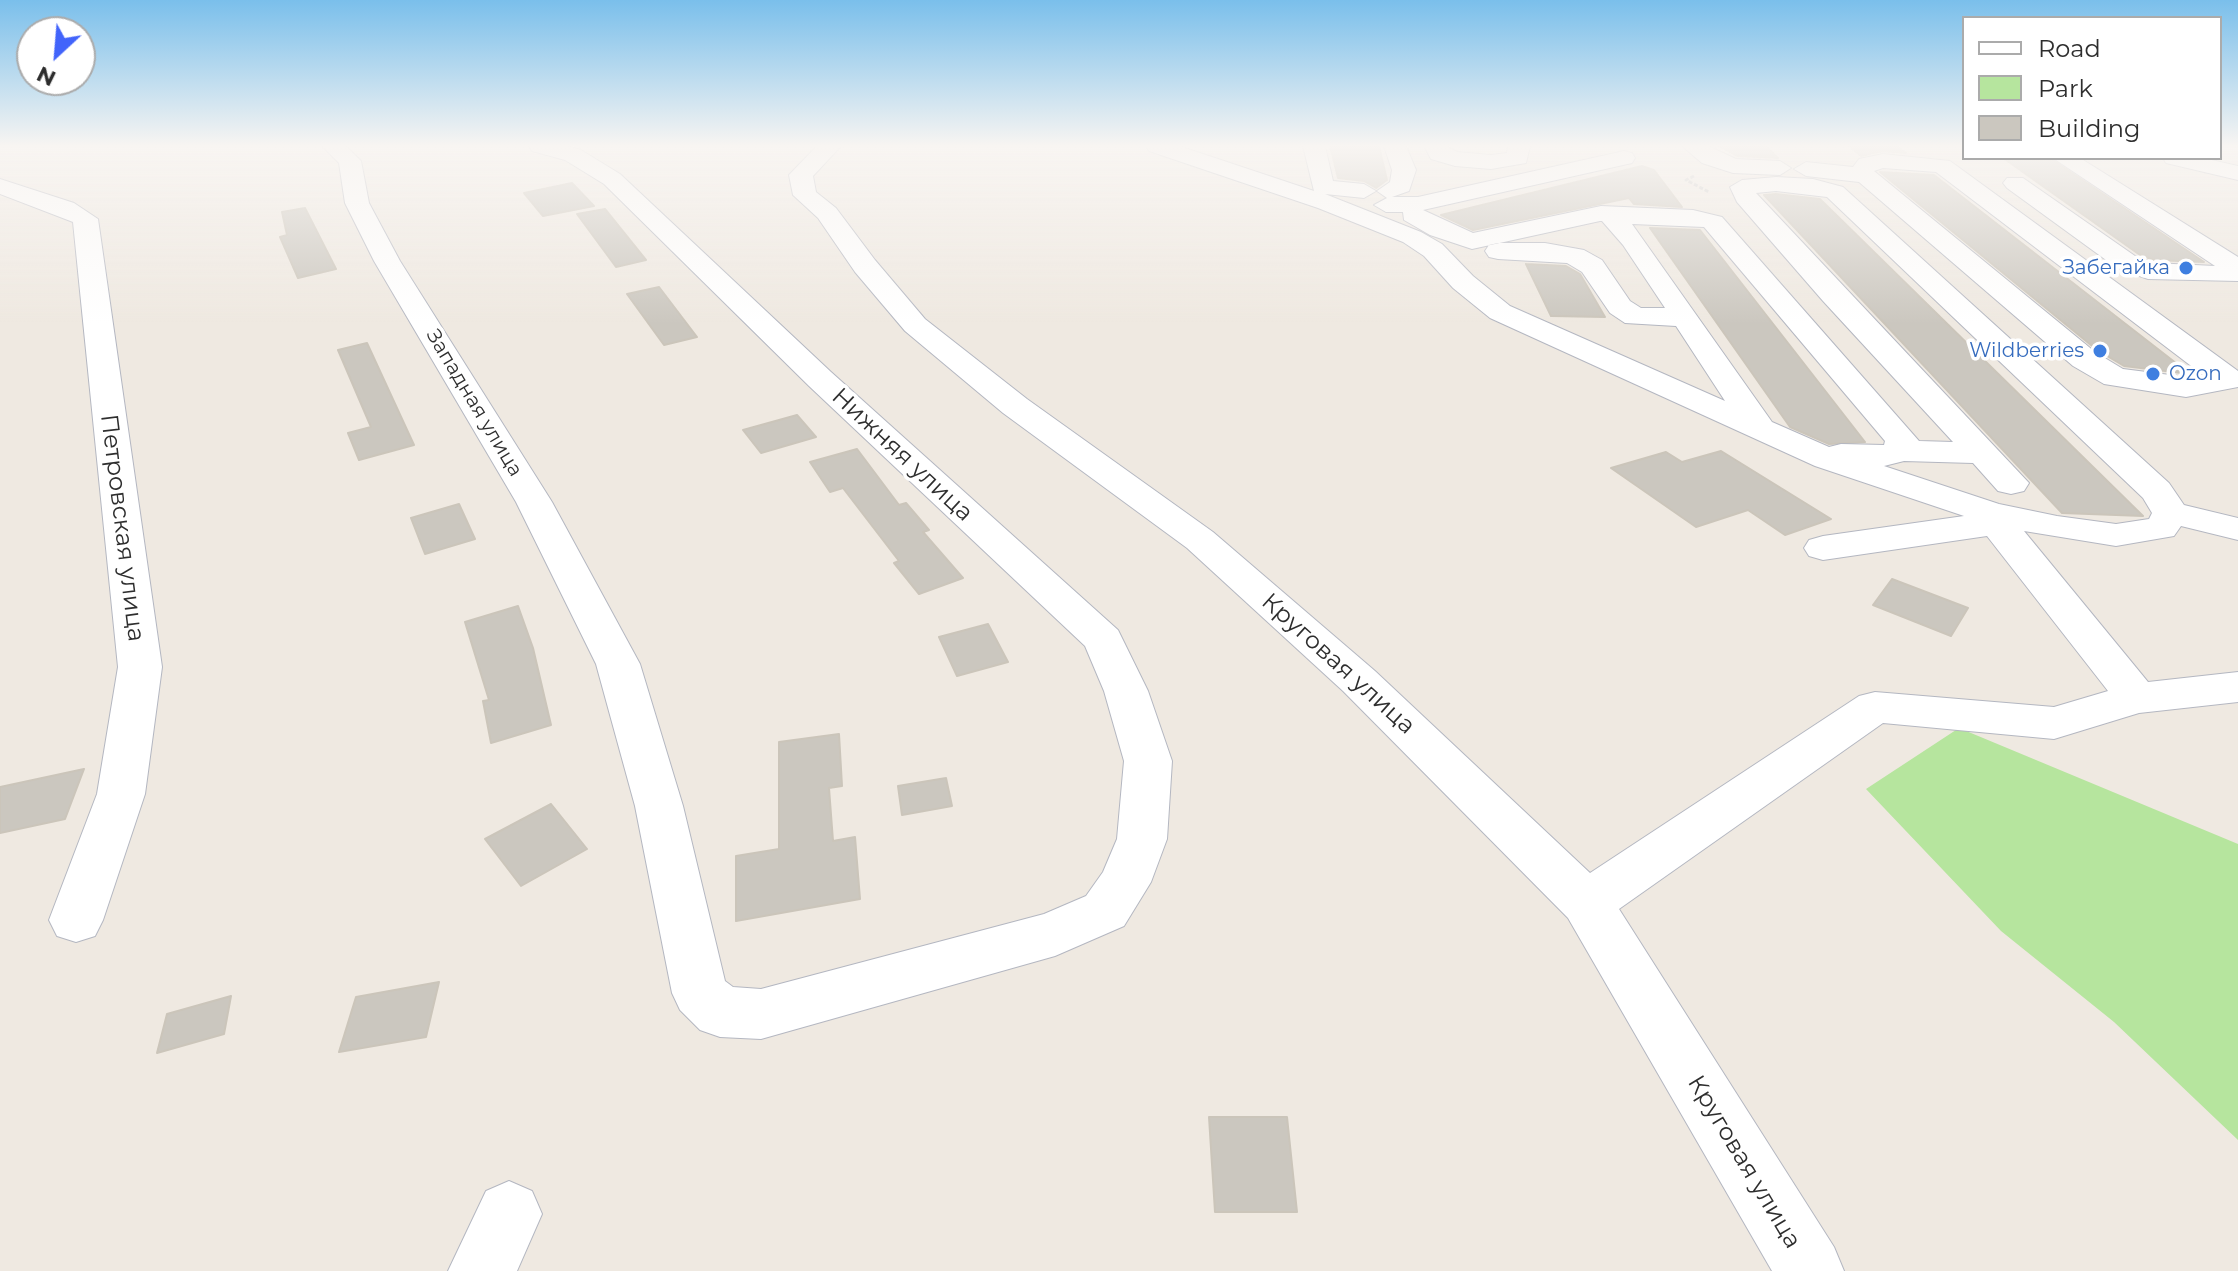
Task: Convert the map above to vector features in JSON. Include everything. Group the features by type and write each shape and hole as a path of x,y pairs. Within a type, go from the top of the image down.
{"street":[{"name":"Петровская улица","path":"57,205 85,219 140,667 121,794 76,920"},
{"name":"Западная улица","path":"358,205 387,261 534,502 618,664 659,806 700,993 720,1012 761,1014 1055,934 1105,911 1125,882 1142,839"},
{"name":"Нижняя улица","path":"639,205 820,379 1103,640 1126,691 1148,761 1142,839"},
{"name":"Круговая улица","path":"818,205 827,213 865,266 915,325 1015,406 1200,540 1359,681 1587,903 1810,1271"},
{"path":"1332,205 1423,244 1500,312 1813,453 2009,521 2116,535 2161,528 2171,513"},
{"path":"1408,205 1439,230 1472,241 1635,205"},
{"path":"1753,205 1833,295 2011,483"},
{"path":"1849,205 2156,491 2171,513 2238,529"},
{"path":"1901,205 2084,359 2115,377 2186,387 2234,380"},
{"path":"1996,205 2234,380"},
{"path":"2046,205 2126,262 2148,271 2236,275 2237,268 2138,205"},
{"path":"1606,214 1633,240 1760,428"},
{"path":"1606,214 1693,217 1713,222 1902,440 1900,451"},
{"path":"1423,244 1575,256 1592,266 1620,307 1635,317 1685,317"},
{"path":"1813,453 1886,456 1900,451 1982,453"},
{"path":"2009,521 2137,698"},
{"path":"1823,548 2009,521"},
{"path":"1587,903 1875,707 2054,723 2137,698 2238,687"}],"green space":[{"path":"1959,728 2238,844 2238,1140 2114,1022 2001,931 1866,789"}],"building":[{"path":"534,205 594,206 543,216"},
{"path":"1481,205 1593,205 1473,230 1441,215"},
{"path":"1774,205 1826,205 2143,516 2062,513"},
{"path":"1921,205 1973,205 2190,374 2124,366 2097,350"},
{"path":"2070,205 2120,205 2204,262 2154,260 2140,255"},
{"path":"305,208 336,269 298,278 280,237 287,235 282,212"},
{"path":"605,209 646,260 616,267 577,214"},
{"path":"1650,228 1700,230 1865,442 1829,444 1790,427"},
{"path":"1526,264 1566,266 1580,274 1605,317 1551,316"},
{"path":"659,287 697,337 664,345 627,294"},
{"path":"367,343 414,445 359,460 348,433 371,427 338,350"},
{"path":"797,415 816,437 761,453 743,430"},
{"path":"857,449 899,505 906,503 929,530 923,532 963,578 919,594 894,563 899,561 843,488 830,492 810,462"},
{"path":"1721,451 1831,519 1785,535 1748,510 1696,527 1611,468 1666,452 1682,462"},
{"path":"459,504 475,539 425,554 411,518"},
{"path":"1892,579 1968,608 1951,636 1873,605"},
{"path":"518,606 533,648 551,725 491,743 483,701 489,700 465,622"},
{"path":"988,624 1008,662 957,676 939,637"},
{"path":"839,734 842,786 829,788 833,841 855,837 860,899 736,921 736,856 779,849 779,742"},
{"path":"84,769 65,819 0,833 0,787"},
{"path":"946,778 952,806 902,815 898,786"},
{"path":"551,804 587,849 521,886 485,839"},
{"path":"439,982 426,1037 339,1052 356,997"},
{"path":"231,996 224,1034 157,1053 167,1014"},
{"path":"1209,1117 1287,1117 1297,1212 1215,1212"}],"place":[{"name":"Забегайка","path":"2186,268"},
{"name":"Wildberries","path":"2100,351"},
{"name":"Ozon","path":"2153,374"}]}
